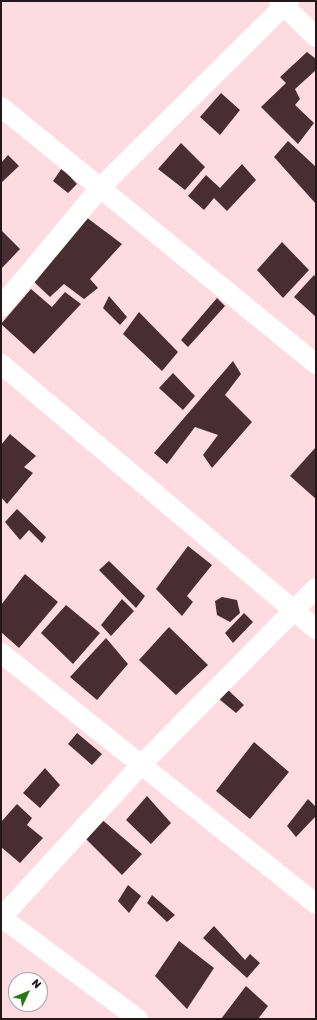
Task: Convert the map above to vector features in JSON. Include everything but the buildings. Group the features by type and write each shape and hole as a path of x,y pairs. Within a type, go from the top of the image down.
{"street":[{"path":"1,308 100,188 284,3 316,36"},
{"path":"1,107 316,364"},
{"path":"1,364 316,630"},
{"path":"138,1019 1,917 141,765 316,588"},
{"path":"1,653 316,904"}]}
